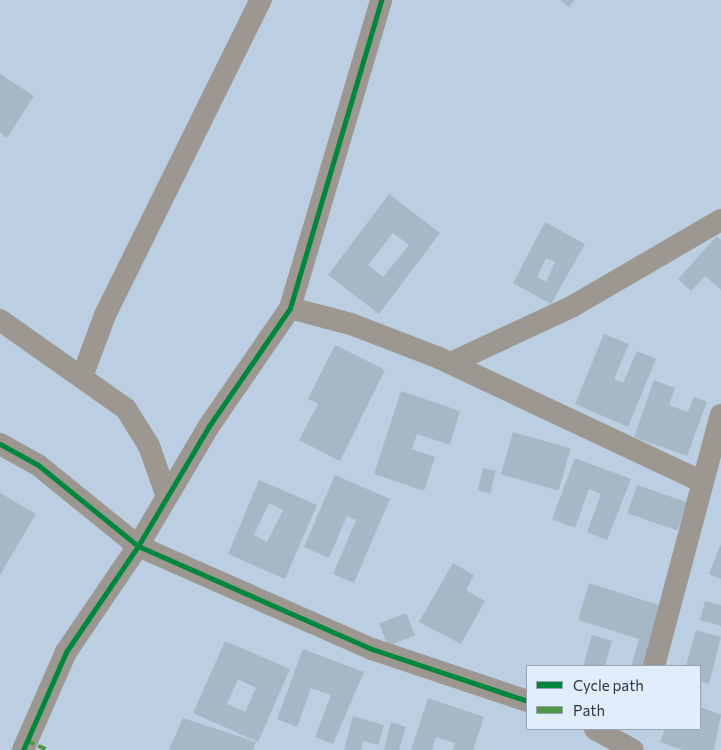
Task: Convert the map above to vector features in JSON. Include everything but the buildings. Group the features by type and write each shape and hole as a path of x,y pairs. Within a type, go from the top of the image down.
{"street":[{"path":"82,377 105,316 261,0"},
{"path":"23,750 66,652 138,546 166,494 290,308 381,0"},
{"path":"452,364 573,306 721,220"},
{"path":"290,308 351,324 452,364 700,481"},
{"path":"0,320 82,377 134,418 166,494"},
{"path":"654,665 700,481 721,415"},
{"path":"0,444 38,465 138,546 372,648 526,701"},
{"path":"598,730 633,744"}],"marked path":[{"path":"27,741 48,750"}],"cycle path":[{"path":"23,750 66,652 138,546 209,426 290,308 381,0"},
{"path":"0,444 38,465 138,546 372,649 526,701"}]}
